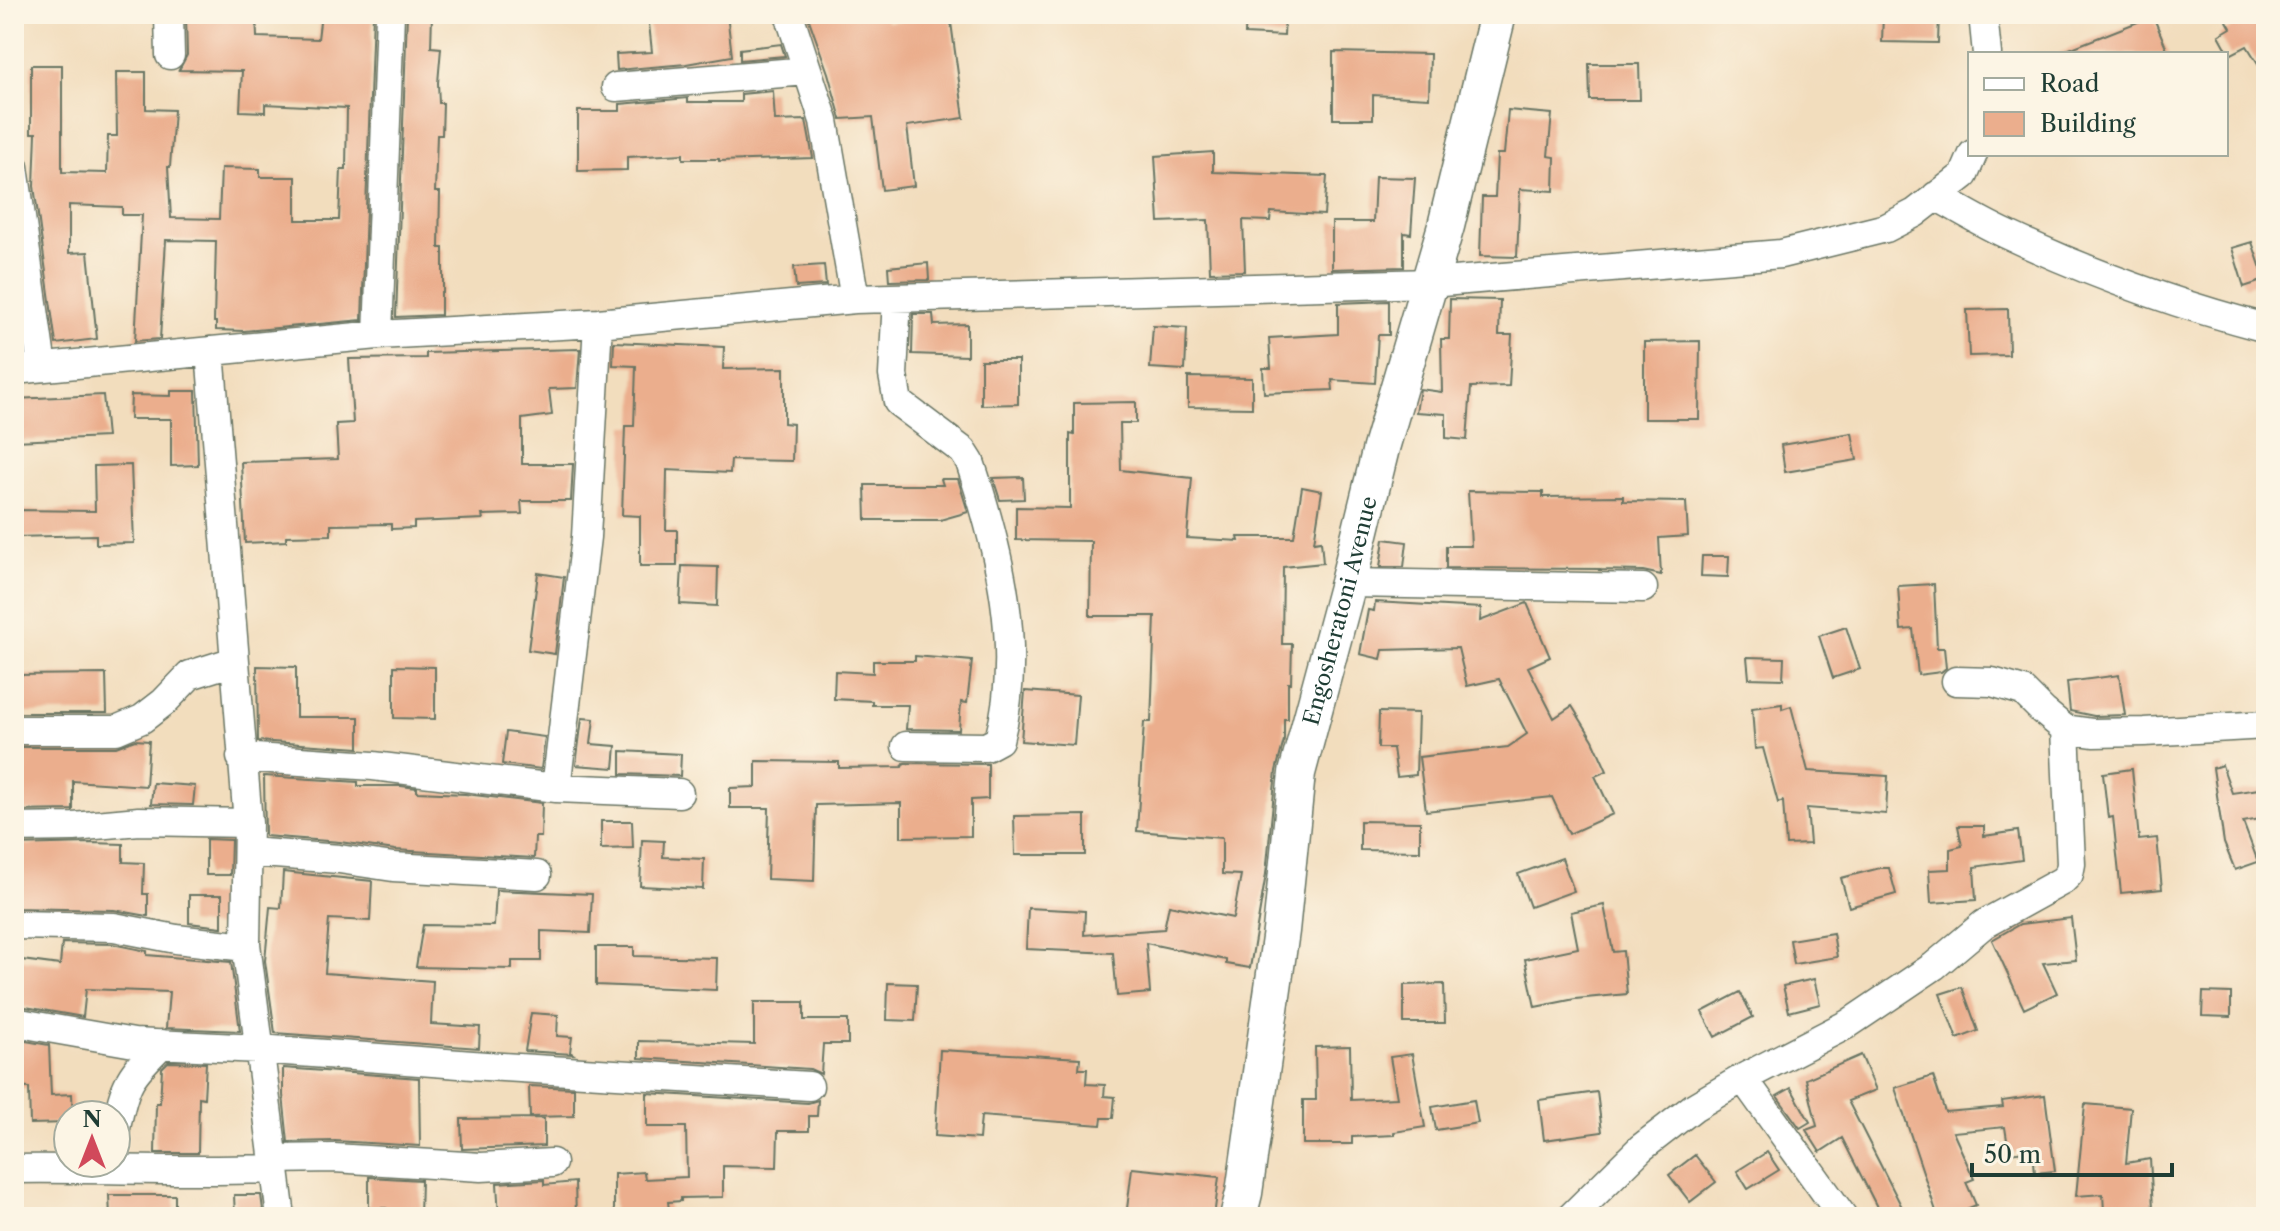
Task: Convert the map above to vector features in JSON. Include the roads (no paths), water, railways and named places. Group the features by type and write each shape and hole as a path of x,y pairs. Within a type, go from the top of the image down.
{"street":[{"path":"169,14 170,55"},
{"path":"378,335 390,14"},
{"path":"789,14 824,121 855,299"},
{"name":"Engosheratoni Avenue","path":"1238,1217 1281,931 1297,773 1381,448 1430,283 1498,14"},
{"path":"1983,14 1987,52"},
{"path":"616,87 807,71"},
{"path":"14,167 28,368 378,335 598,323 855,299 1430,283 1781,254 1886,228 1915,213 1964,175 1972,156"},
{"path":"1936,196 2005,234 2100,273 2209,313 2266,328"},
{"path":"897,298 893,375 898,402 963,451 970,462 999,562 1007,631 1008,686 999,740 986,747 906,746"},
{"path":"556,788 586,537 598,323"},
{"path":"210,351 248,823 246,947 281,1217"},
{"path":"1348,583 1643,588"},
{"path":"14,730 116,730 130,726 164,702 190,675 234,661"},
{"path":"1956,681 1992,682 2023,691 2065,729 2093,733 2266,725"},
{"path":"1571,1217 1641,1148 1694,1107 1848,1024 1934,966 1984,924 2062,881 2069,874 2070,815 2065,729"},
{"path":"241,757 373,766 556,788 679,793"},
{"path":"14,828 139,821 248,823"},
{"path":"249,852 393,867 537,875"},
{"path":"14,925 114,927 176,939 246,947"},
{"path":"14,1022 134,1043 809,1086"},
{"path":"122,1099 134,1071 162,1044"},
{"path":"1743,1078 1843,1217"},
{"path":"132,1168 191,1172 334,1158 481,1167 552,1163"},
{"path":"14,1169 52,1168"}]}
